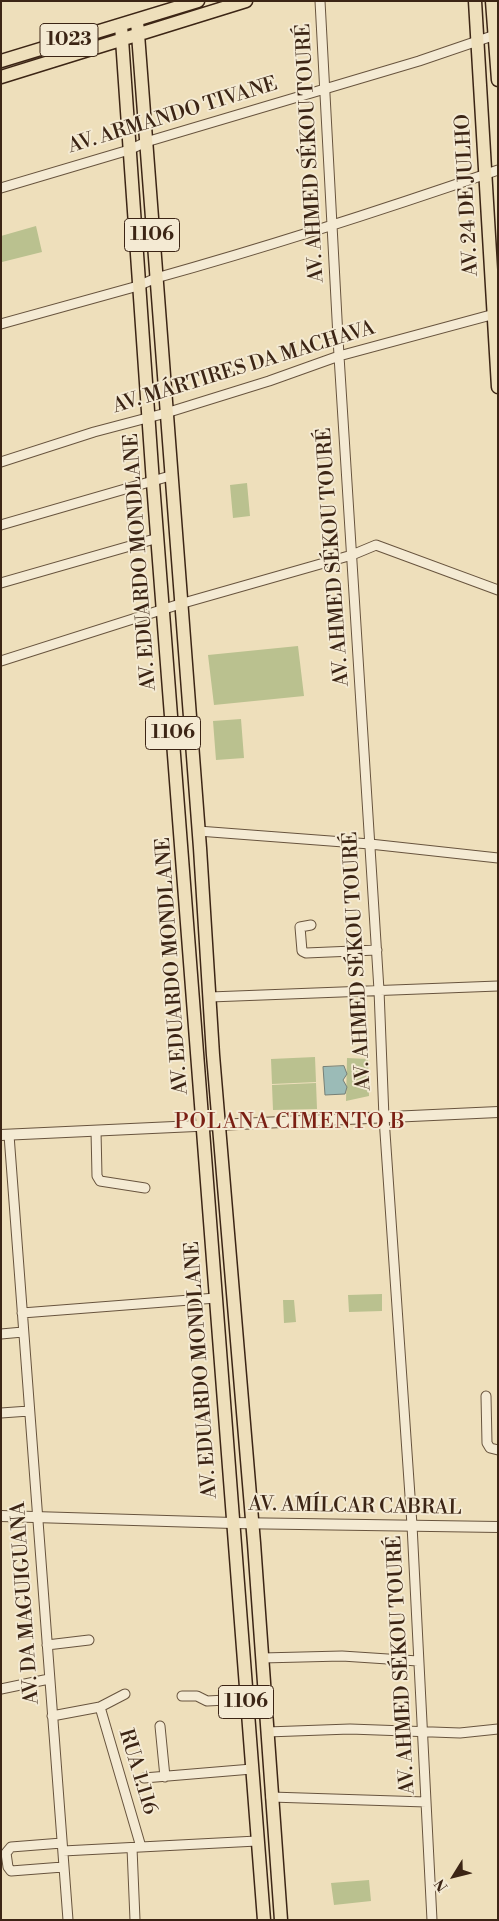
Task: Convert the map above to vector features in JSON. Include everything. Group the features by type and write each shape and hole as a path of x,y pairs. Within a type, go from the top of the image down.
{"main road":[{"name":"1023","path":"1,76 246,1"},
{"name":"AV. 24 DE JULHO","path":"475,1 492,172 498,387"},
{"path":"492,1 498,80"},
{"name":"1023","path":"1,60 137,21 193,2"},
{"name":"AV. EDUARDO MONDLANE","path":"137,21 219,1124 252,1522 281,1920"},
{"name":"AV. EDUARDO MONDLANE","path":"121,25 138,286 264,1920"}],"street":[{"name":"AV. AHMED SÉKOU TOURÉ","path":"320,1 339,356 377,950 384,1118 412,1525 432,1920"},
{"path":"193,2 195,17"},
{"name":"AV. ARMANDO TIVANE","path":"1,188 129,150 146,142 419,61 496,35"},
{"path":"1,324 138,286 156,278 281,242 332,223 492,172"},
{"name":"AV. MÁRTIRES DA MACHAVA","path":"1,462 94,432 149,418 269,381 339,356 495,313"},
{"path":"1,524 170,476"},
{"path":"1,583 158,538"},
{"path":"1,660 180,604 352,555 372,545 382,546 498,590"},
{"path":"198,831 370,844 498,858"},
{"path":"311,925 300,927 302,951 306,953 377,950"},
{"path":"210,997 498,986"},
{"path":"5,1135 498,1112"},
{"path":"96,1131 97,1176 100,1181 145,1188"},
{"name":"AV. DA MAGUIGUANA","path":"5,1135 22,1312 68,1920"},
{"path":"22,1312 216,1298"},
{"path":"1,1334 23,1332"},
{"path":"486,1396 487,1443 490,1448 498,1450"},
{"path":"1,1413 29,1411"},
{"name":"AV. AMÍLCAR CABRAL","path":"1,1516 232,1523 498,1527"},
{"path":"47,1645 89,1640"},
{"path":"262,1658 342,1656 418,1660"},
{"path":"1,1689 49,1679"},
{"path":"52,1716 100,1708 125,1694"},
{"path":"182,1696 196,1696 207,1701 246,1699"},
{"name":"RUA 1.116","path":"100,1708 137,1848 135,1920"},
{"path":"160,1726 165,1777"},
{"path":"268,1732 350,1730 460,1733 498,1729"},
{"path":"144,1778 252,1769"},
{"path":"271,1797 426,1802"},
{"path":"63,1867 11,1870 8,1867 6,1853 11,1847 137,1848 257,1841"}],"green space":[{"path":"36,226 42,252 2,262 1,236"},
{"path":"247,483 250,516 233,518 230,485"},
{"path":"298,646 304,696 214,705 208,655"},
{"path":"241,719 244,758 216,760 213,721"},
{"path":"315,1057 316,1082 272,1084 271,1059"},
{"path":"347,1058 368,1059 369,1096 346,1101"},
{"path":"316,1083 317,1109 273,1110 272,1085"},
{"path":"382,1294 382,1311 349,1312 348,1295"},
{"path":"283,1300 294,1300 296,1322 284,1323"},
{"path":"369,1880 371,1901 334,1905 331,1883"}],"water":[{"path":"344,1066 347,1074 343,1080 347,1087 345,1094 325,1095 323,1067"}],"district":[{"name":"POLANA CIMENTO B","path":"290,1123"}]}
